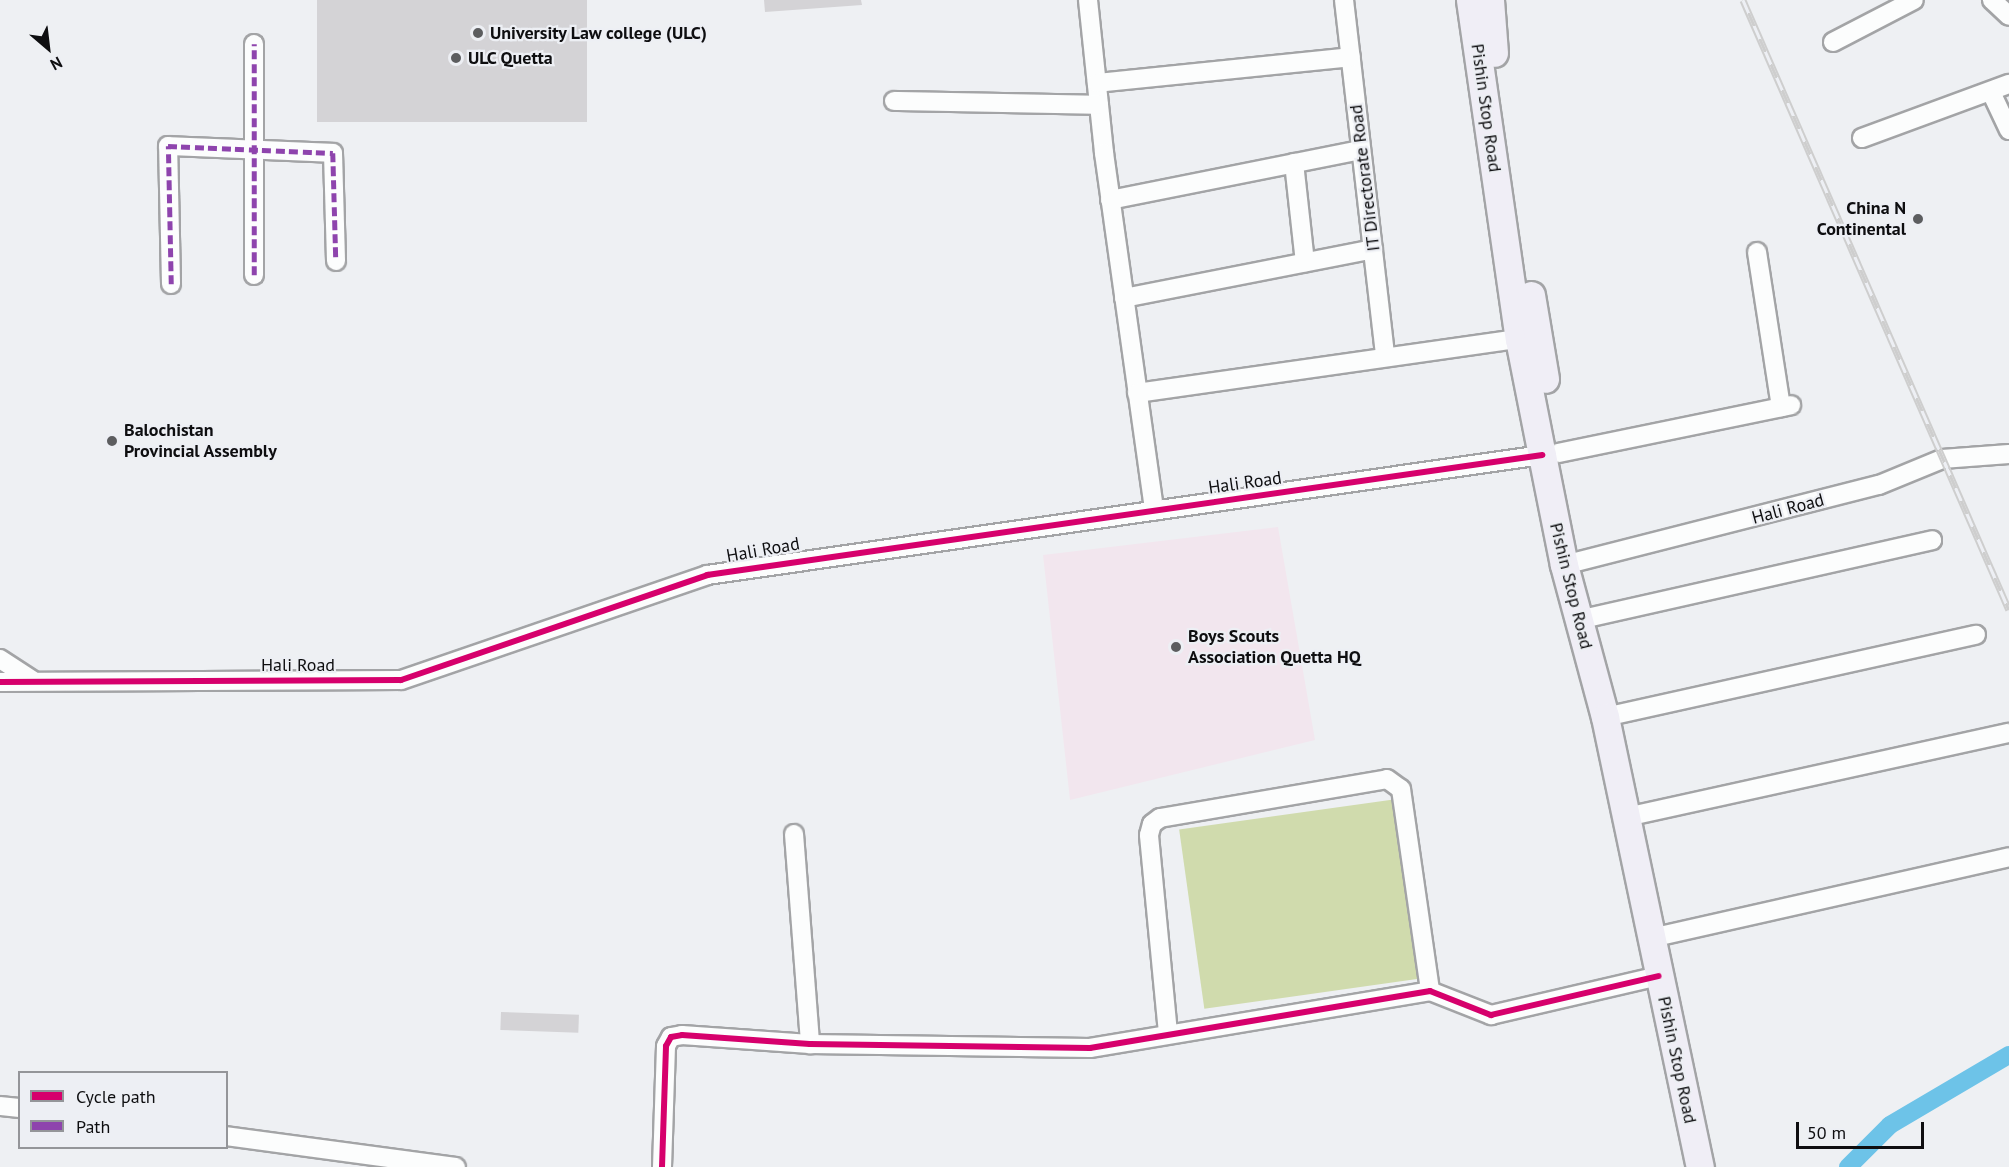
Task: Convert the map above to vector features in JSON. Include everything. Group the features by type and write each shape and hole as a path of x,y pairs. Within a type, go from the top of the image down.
{"main road":[{"name":"Pishin Stop Road","path":"1470,0 1570,563 1611,716 1658,936 1713,1167"},
{"name":"Pishin Stop Road","path":"1490,0 1494,53 1529,337"},
{"name":"Pishin Stop Road","path":"1658,936 1659,976 1700,1167"}],"street":[{"path":"1088,0 1110,200 1154,511"},
{"name":"IT Directorate Road","path":"1344,0 1385,355"},
{"path":"1833,42 1914,0"},
{"path":"1992,0 2009,16"},
{"path":"254,44 254,275"},
{"path":"1097,83 1351,57"},
{"path":"1862,138 2009,84"},
{"path":"1991,92 2009,130"},
{"path":"894,101 1099,105"},
{"path":"171,284 168,146 333,153 336,261"},
{"path":"1110,200 1361,150"},
{"path":"1293,163 1305,262"},
{"path":"1124,297 1373,249"},
{"name":"Hali Road","path":"0,682 32,680 401,680 707,575 1550,454 1786,406 1757,252"},
{"path":"1137,393 1385,355 1529,337"},
{"name":"Hali Road","path":"1570,563 1879,485 1942,459 2009,454"},
{"path":"1585,618 1932,540"},
{"path":"1611,716 1976,634"},
{"path":"0,659 32,680"},
{"path":"1632,816 2008,733"},
{"path":"1168,1033 1149,835 1152,824 1160,818 1387,779 1401,789 1430,991"},
{"path":"794,834 810,1044"},
{"path":"1658,936 2009,857"},
{"path":"662,1167 666,1046 671,1037 810,1044 1090,1048 1168,1033 1430,991 1491,1015 1659,976"},
{"path":"0,1106 18,1108"},
{"path":"228,1136 456,1167"}],"shaded area":[{"name":"Boys Scouts Association Quetta HQ","path":"1278,527 1315,740 1070,800 1043,555"}],"green space":[{"path":"1397,799 1422,978 1204,1009 1179,830"}],"building":[{"name":"ULC Quetta","path":"317,0 587,0 587,122 317,122"},
{"path":"764,0 861,0 862,5 765,12"},
{"path":"501,1012 579,1015 578,1033 500,1030"}],"waterway":[{"path":"1848,1167 1890,1125 2009,1055"}],"railway":[{"path":"1743,0 2009,610"}],"marked path":[{"path":"254,44 254,275"},
{"path":"171,284 168,146 333,153 336,261"}],"cycle path":[{"path":"0,682 401,680 707,575 1542,455"},
{"path":"662,1167 666,1046 671,1037 682,1035 810,1044 1090,1048 1430,991 1491,1015 1659,976"}],"place":[{"name":"University Law college (ULC)","path":"478,33"},
{"name":"ULC Quetta","path":"456,58"},
{"name":"China N Continental","path":"1918,219"},
{"name":"Balochistan Provincial Assembly","path":"112,441"},
{"name":"Boys Scouts Association Quetta HQ","path":"1176,647"}]}
